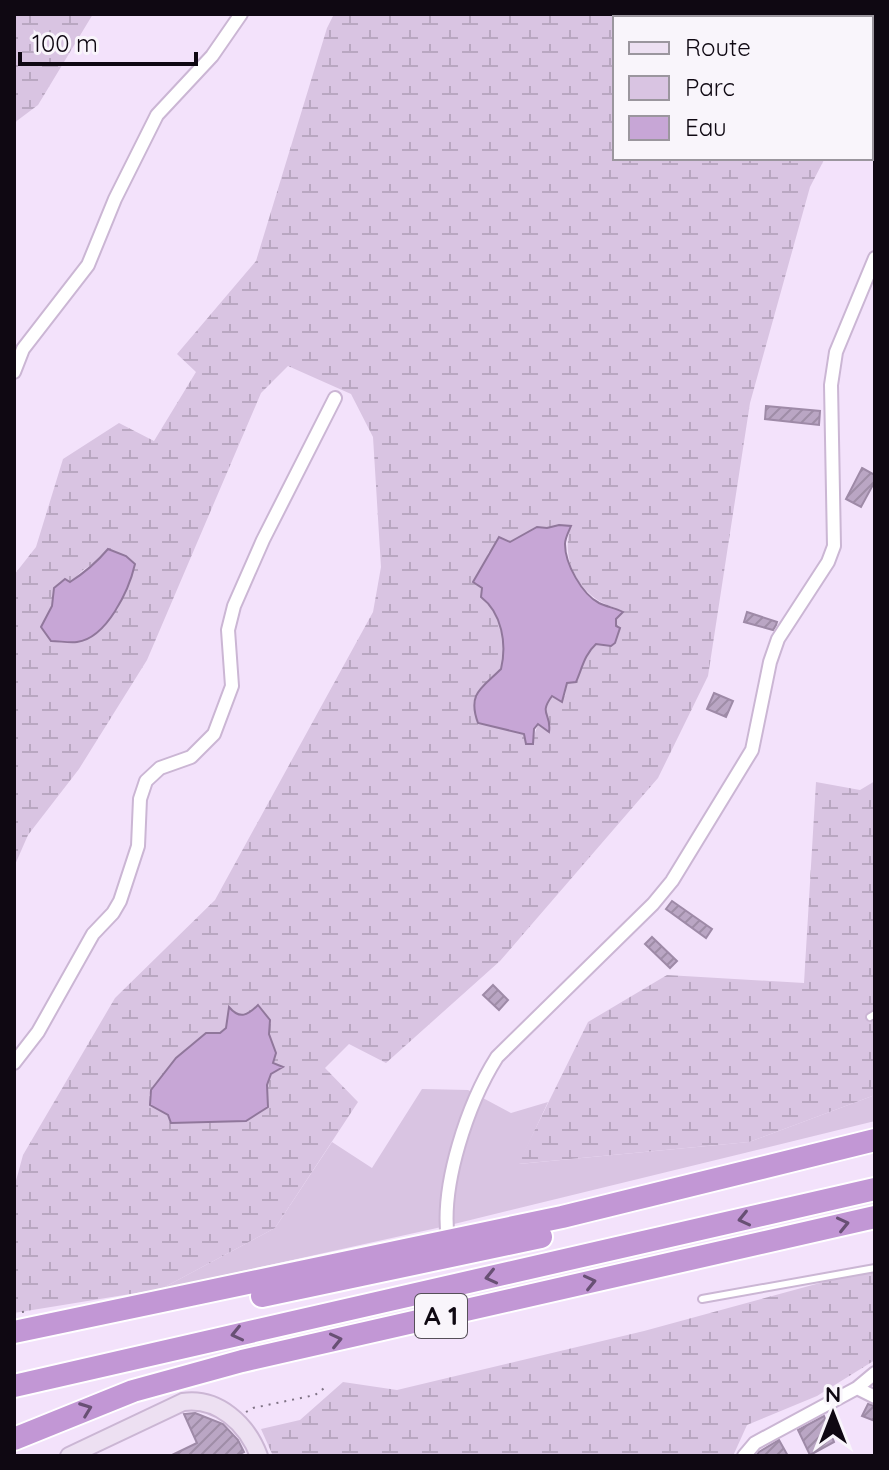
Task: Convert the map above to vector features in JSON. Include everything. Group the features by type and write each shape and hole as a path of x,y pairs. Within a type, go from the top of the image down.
{"highway":[{"path":"14,1332 562,1217 875,1140"},
{"path":"14,1348 561,1232 875,1155"},
{"name":"A 1","path":"14,1386 875,1189"},
{"name":"A 1","path":"14,1439 133,1391 242,1361 875,1217"}],"street":[{"path":"14,372 23,349 88,265 115,199 157,115 212,56 241,14"},
{"path":"448,1240 447,1208 456,1157 471,1106 484,1076 497,1057 653,904 672,881 752,750 770,662 778,639 828,562 834,546 831,385 836,352 875,258"},
{"path":"14,1063 38,1032 93,934 120,901 138,846 140,799 146,781 160,768 191,757 214,734 232,686 228,630 234,606 257,552 335,398"},
{"path":"744,1456 755,1443 770,1433 857,1388 875,1373"},
{"path":"857,1388 875,1397"},
{"path":"69,1456 183,1402 203,1401 213,1404 247,1433 255,1455"}],"lane":[{"path":"702,1299 875,1268"}],"path":[{"path":"234,1420 253,1408 315,1395 327,1386"}],"green space":[{"path":"14,14 93,14 38,105 14,123"},
{"path":"334,14 875,14 873,66 873,16 613,16 613,160 824,160 810,187 750,403 708,676 658,778 500,961 386,1063 349,1044 325,1068 358,1102 275,1228 161,1289 14,1313 14,1188 23,1155 115,998 215,900 373,612 381,567 373,437 351,394 288,366 261,393 147,660 79,769 28,835 14,867 14,575 36,547 63,459 119,423 154,441 196,372 177,354 256,261 327,28","holes":["571,526 568,552 576,577 593,596 616,608 619,633 615,643 595,644 582,663 579,675 567,682 565,696 552,695 546,710 550,725 538,724 534,736 479,723 476,698 478,692 501,669 503,649 498,620 481,597 488,553 498,544 509,542 537,527","114,551 126,556 118,609 100,629 44,623 55,597 54,588 65,579 70,583 83,570","230,1008 240,1016 270,1019 269,1034 276,1053 272,1063 283,1068 271,1074 267,1085 268,1095 149,1096 189,1046 206,1033 220,1033 226,1028"]},
{"path":"875,781 875,1095 749,1142 518,1164 588,1022 667,975 804,983 816,782 860,790"},
{"path":"422,1089 468,1090 511,1113 548,1102 519,1164 749,1142 875,1095 875,1121 446,1226 161,1289 275,1228 332,1142 372,1168"},
{"path":"875,1268 875,1360 817,1396 747,1425 733,1456 273,1456 261,1429 300,1420 343,1382 397,1390 644,1331"}],"water":[{"path":"571,526 565,542 566,552 581,586 599,603 623,612 616,619 616,626 620,628 615,643 611,646 596,644 592,648 576,682 567,683 562,702 552,696 548,702 549,732 538,724 534,729 533,744 526,744 524,734 478,723 475,698 501,669 503,639 494,611 481,597 482,588 473,582 499,537 510,542 537,527"},
{"path":"108,549 126,556 135,564 128,587 115,611 88,639 51,641 41,627 52,606 54,588 65,579 70,582 80,575"},
{"path":"258,1005 270,1020 269,1034 276,1053 273,1063 283,1067 271,1074 267,1085 268,1107 246,1121 171,1123 168,1115 150,1105 151,1090 176,1058 206,1033 220,1033 226,1028 229,1007 237,1014 244,1015"}],"building":[{"path":"766,406 820,411 819,425 765,419"},
{"path":"862,468 875,475 875,481 861,507 846,499"},
{"path":"747,612 777,622 776,625 773,630 744,622"},
{"path":"714,693 733,701 726,717 707,709"},
{"path":"672,901 712,929 706,938 666,909"},
{"path":"652,937 677,961 670,968 645,944"},
{"path":"493,985 508,1000 499,1010 483,995"},
{"path":"868,1404 875,1406 875,1421 862,1416"},
{"path":"195,1413 223,1424 244,1452 236,1456 170,1456 197,1443 184,1414"},
{"path":"824,1416 834,1442 810,1455 798,1430"},
{"path":"779,1440 788,1456 756,1456 759,1452"}]}
